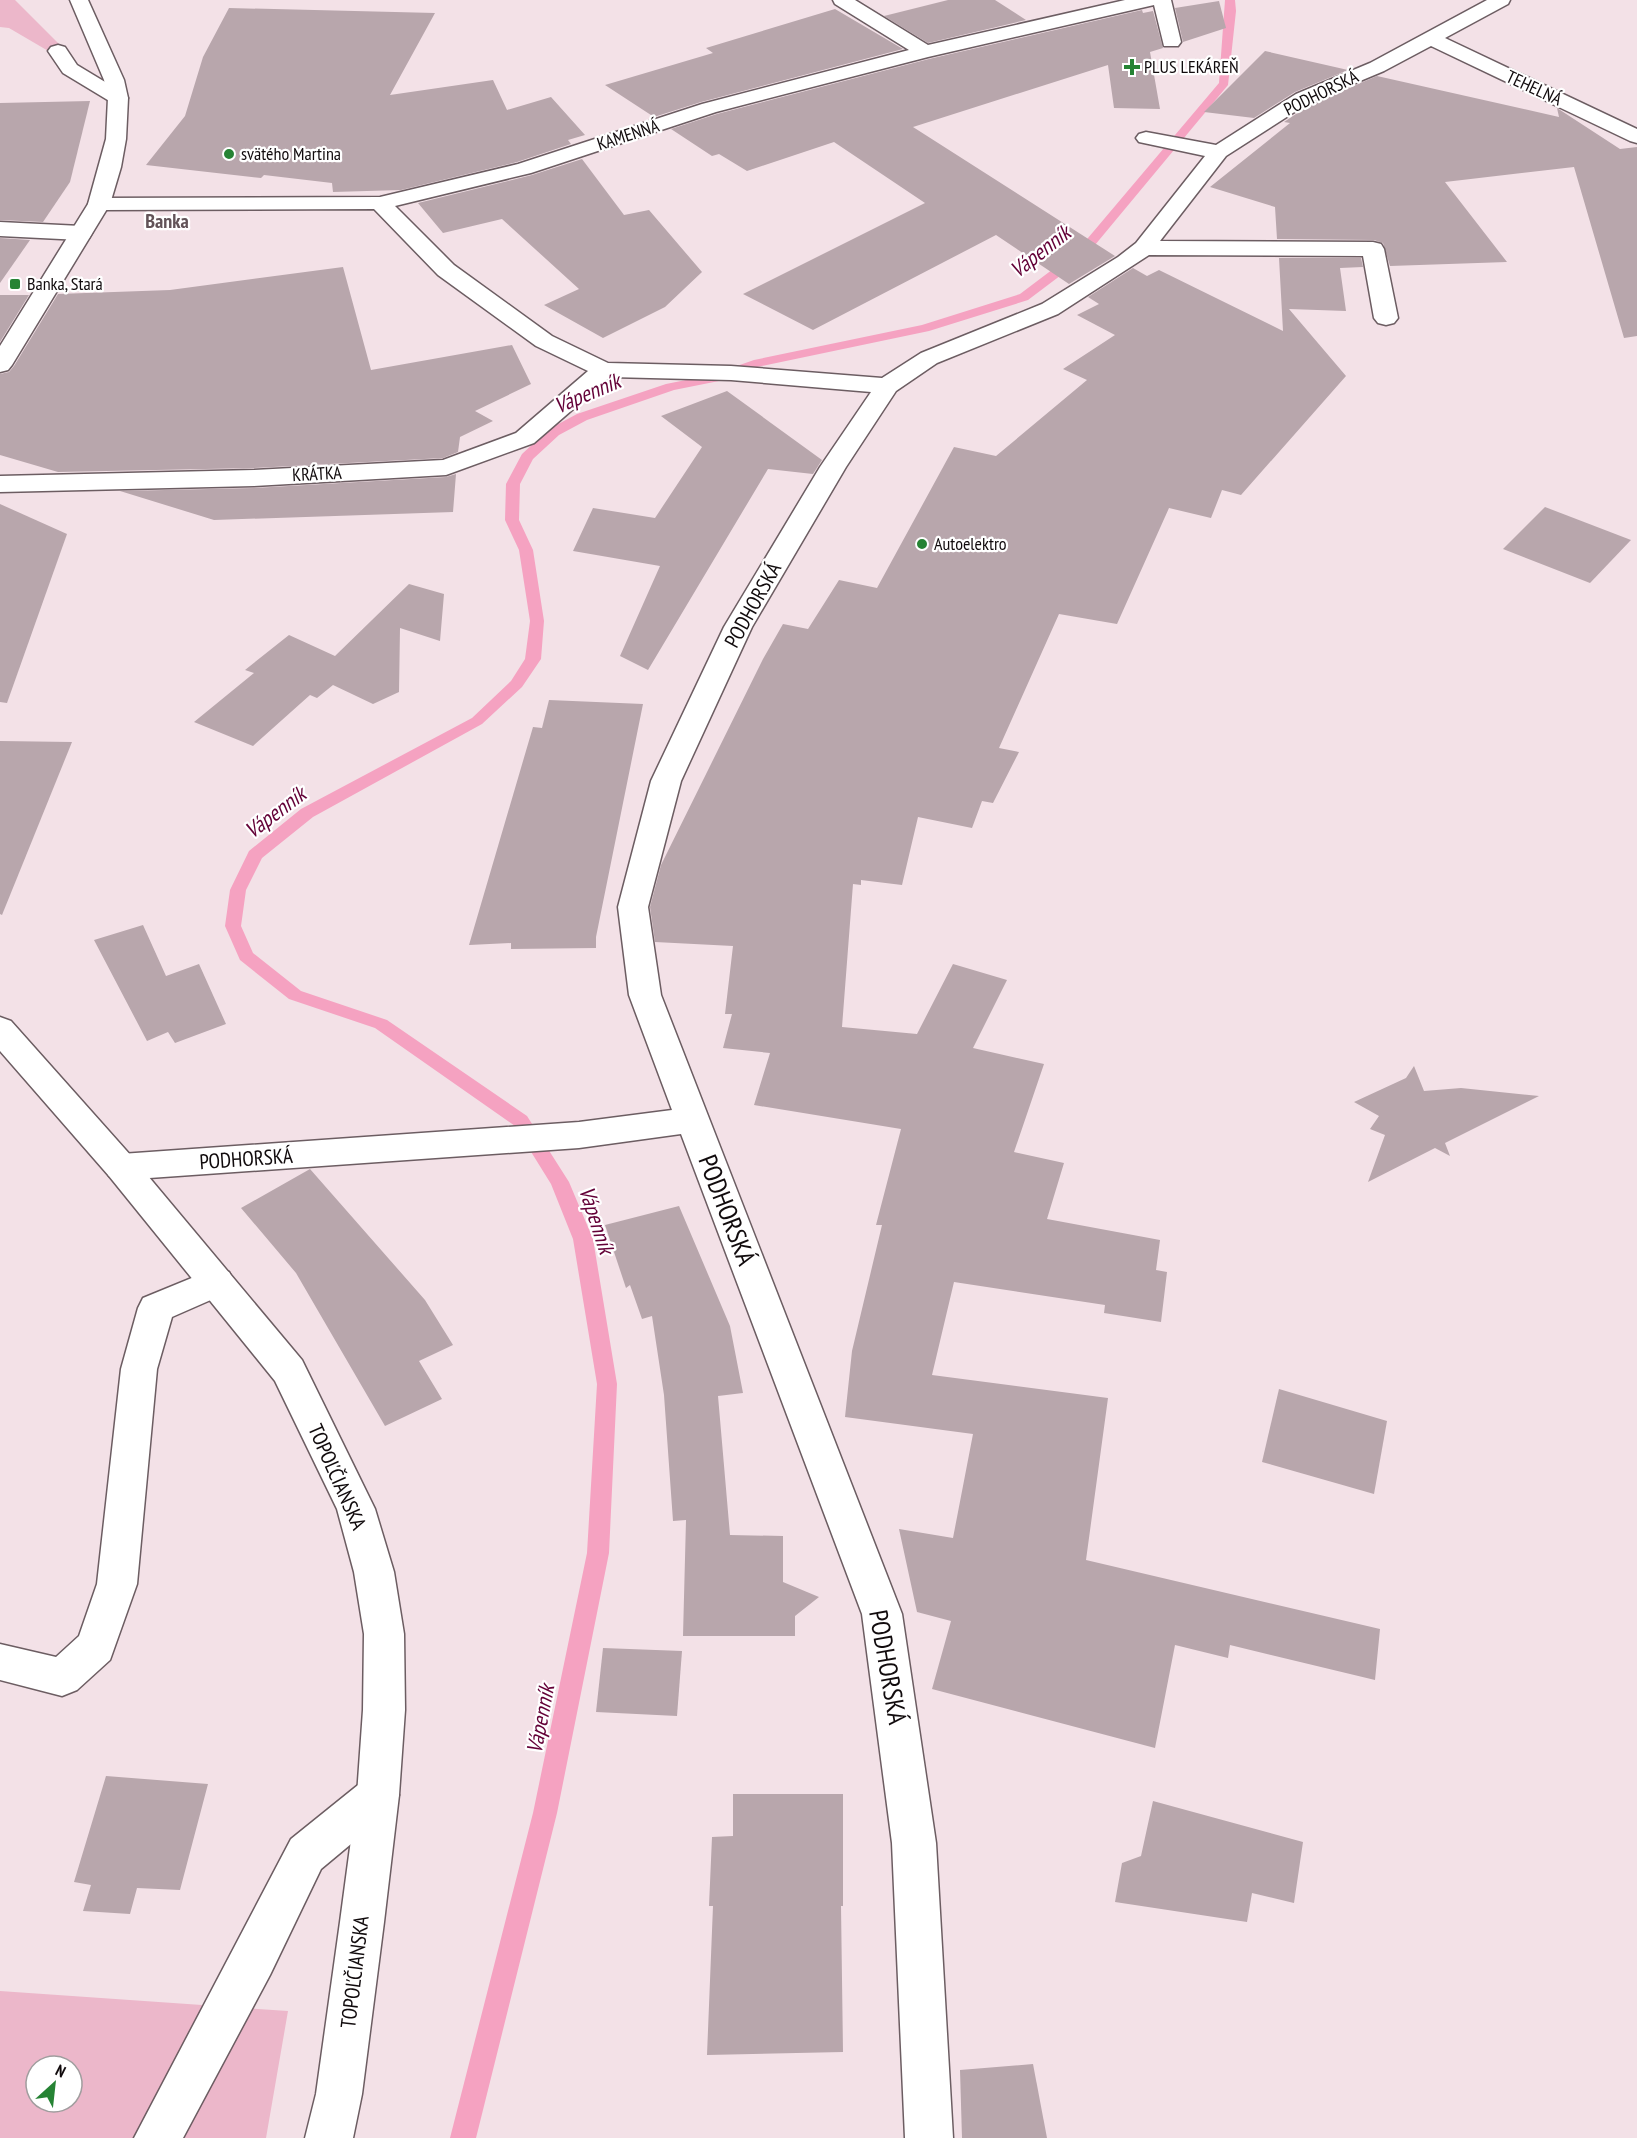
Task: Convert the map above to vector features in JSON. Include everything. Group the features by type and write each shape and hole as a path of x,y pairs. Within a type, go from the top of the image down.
{"street":[{"path":"0,365 99,204 116,139 118,98 114,80 79,0"},
{"path":"842,0 925,52"},
{"name":"KAMENNÁ","path":"99,204 380,203 524,169 709,108 925,52 1150,0"},
{"path":"1162,0 1171,42"},
{"name":"PODHORSKÁ","path":"929,2138 915,1843 882,1614 645,995 633,907 666,781 738,627 833,467 886,386 929,358 1050,309 1144,248 1219,152 1303,98 1377,67 1501,0"},
{"name":"TEHELNÁ","path":"1432,39 1637,137"},
{"path":"58,51 70,69 118,98"},
{"path":"1146,138 1219,152"},
{"path":"380,203 446,270 544,341 604,370 731,373 886,386"},
{"path":"0,229 81,233"},
{"path":"1144,248 1373,249 1386,318"},
{"name":"KRÁTKA","path":"0,484 254,478 446,467 525,438 604,370"},
{"name":"TOPOĽČIANSKA","path":"0,1029 121,1167 289,1371 356,1509 374,1572 384,1634 384,1710 378,1795 339,2094 329,2138"},
{"name":"PODHORSKÁ","path":"121,1167 579,1135 693,1120"},
{"path":"0,1662 62,1677 96,1647 117,1584 139,1369 156,1308 216,1281"},
{"path":"158,2138 254,1959 306,1854 378,1795"}],"shaded area":[{"path":"0,0 15,0 65,50 50,52 9,28 0,27"},
{"path":"0,1991 288,2011 266,2138 0,2138"}],"building":[{"path":"948,0 995,0 1026,20 928,43 884,16"},
{"path":"1219,1 1226,28 1183,42 1175,8"},
{"path":"229,8 435,13 390,95 493,80 507,110 551,97 585,135 568,140 571,144 517,162 401,190 333,192 332,183 264,175 261,178 146,165 185,116 203,57"},
{"path":"835,9 903,49 701,102 654,117 605,85 713,53 706,48"},
{"path":"1142,10 1143,13 1153,11 1163,48 1150,52 1160,109 1114,108 1108,65 913,127 1115,256 1069,284 996,235 813,330 743,294 925,203 834,142 747,171 719,154 712,156 671,129 717,114 929,59"},
{"path":"1265,51 1348,70 1295,92 1254,118 1204,112"},
{"path":"1377,76 1559,117 1557,108 1620,149 1637,147 1637,336 1624,338 1574,167 1445,182 1507,262 1390,266 1383,243 1374,240 1277,239 1275,207 1210,187 1290,123 1284,122 1311,104"},
{"path":"90,101 70,182 43,222 0,220 0,103"},
{"path":"582,159 624,215 649,210 702,272 665,307 603,338 544,305 579,289 502,219 443,233 418,203 532,175"},
{"path":"0,238 30,240 0,283"},
{"path":"1279,258 1361,258 1363,267 1340,268 1346,311 1289,309 1346,376 1241,495 1222,490 1211,518 1169,508 1117,624 1059,614 999,748 1019,752 993,803 982,801 972,828 918,817 902,885 861,880 861,885 853,884 842,1027 917,1034 953,964 1007,980 973,1048 1044,1064 1014,1152 1064,1163 1047,1219 1160,1240 1156,1270 1167,1272 1161,1322 1104,1313 1105,1305 954,1282 932,1375 1108,1398 1086,1560 1380,1629 1375,1680 1230,1645 1228,1658 1175,1645 1155,1748 932,1689 951,1621 917,1612 899,1529 953,1538 973,1434 845,1417 852,1351 882,1225 876,1225 901,1129 754,1105 770,1053 723,1048 732,1014 725,1014 733,946 655,942 650,907 661,865 763,659 783,624 808,629 839,580 877,588 954,447 996,456 1087,380 1063,369 1115,335 1077,315 1099,304 1088,297 1133,268 1147,276 1159,270 1283,331"},
{"path":"343,267 371,370 512,345 531,384 475,411 493,421 460,437 458,452 443,458 254,468 58,472 0,455 0,374 9,372 14,366 58,294 170,290"},
{"path":"0,295 29,295 0,342"},
{"path":"727,391 822,460 813,474 768,469 648,670 620,656 660,566 573,551 593,508 655,518 702,447 661,416"},
{"path":"456,474 453,512 214,520 120,491 254,488 446,477"},
{"path":"0,504 67,534 7,703 0,702"},
{"path":"1545,507 1631,540 1590,583 1503,549"},
{"path":"409,584 444,594 440,641 400,628 399,692 373,704 333,685 317,698 310,695 253,746 194,722 254,673 245,670 289,635 335,656"},
{"path":"549,700 643,704 596,937 596,948 511,949 511,943 469,945 533,727 542,728"},
{"path":"0,741 72,742 2,915 0,914"},
{"path":"143,925 166,976 199,964 226,1024 175,1043 168,1032 147,1041 94,940"},
{"path":"1414,1066 1424,1091 1461,1088 1539,1096 1445,1143 1450,1156 1435,1148 1368,1182 1385,1135 1370,1129 1379,1116 1354,1102 1406,1078"},
{"path":"310,1169 425,1300 453,1345 419,1361 442,1399 385,1426 296,1273 241,1208"},
{"path":"679,1206 730,1326 743,1393 718,1396 730,1535 783,1536 783,1582 819,1597 795,1616 795,1636 683,1636 686,1520 673,1521 664,1395 652,1316 642,1319 630,1285 626,1288 605,1225"},
{"path":"1279,1389 1387,1421 1374,1494 1262,1462"},
{"path":"603,1648 682,1651 677,1716 596,1712"},
{"path":"106,1776 208,1784 180,1890 137,1888 130,1914 83,1911 91,1885 74,1882"},
{"path":"733,1794 843,1794 843,1906 841,1906 843,2052 707,2055 713,1906 709,1906 712,1837 733,1836"},
{"path":"1153,1801 1303,1842 1294,1903 1252,1893 1247,1922 1115,1902 1122,1863 1141,1856"},
{"path":"1033,2064 1047,2138 962,2138 960,2070"}],"waterway":[{"name":"Vápenník","path":"463,2138 545,1813 598,1553 607,1384 583,1239 560,1182 521,1121 381,1024 295,995 246,956 233,926 238,890 255,855 307,813 477,721 517,684 533,659 537,621 526,550 512,520 513,484 527,457 554,432 582,417 671,387 714,378 754,364 925,328 1024,297 1081,254 1224,83 1230,0"}],"place":[{"name":"PLUS LEKÁREŇ","path":"1132,67"},
{"name":"svätého Martina","path":"229,154"},
{"name":"Banka, Stará","path":"15,284"},
{"name":"Autoelektro","path":"922,544"}],"district":[{"name":"Banka","path":"167,221"}]}
